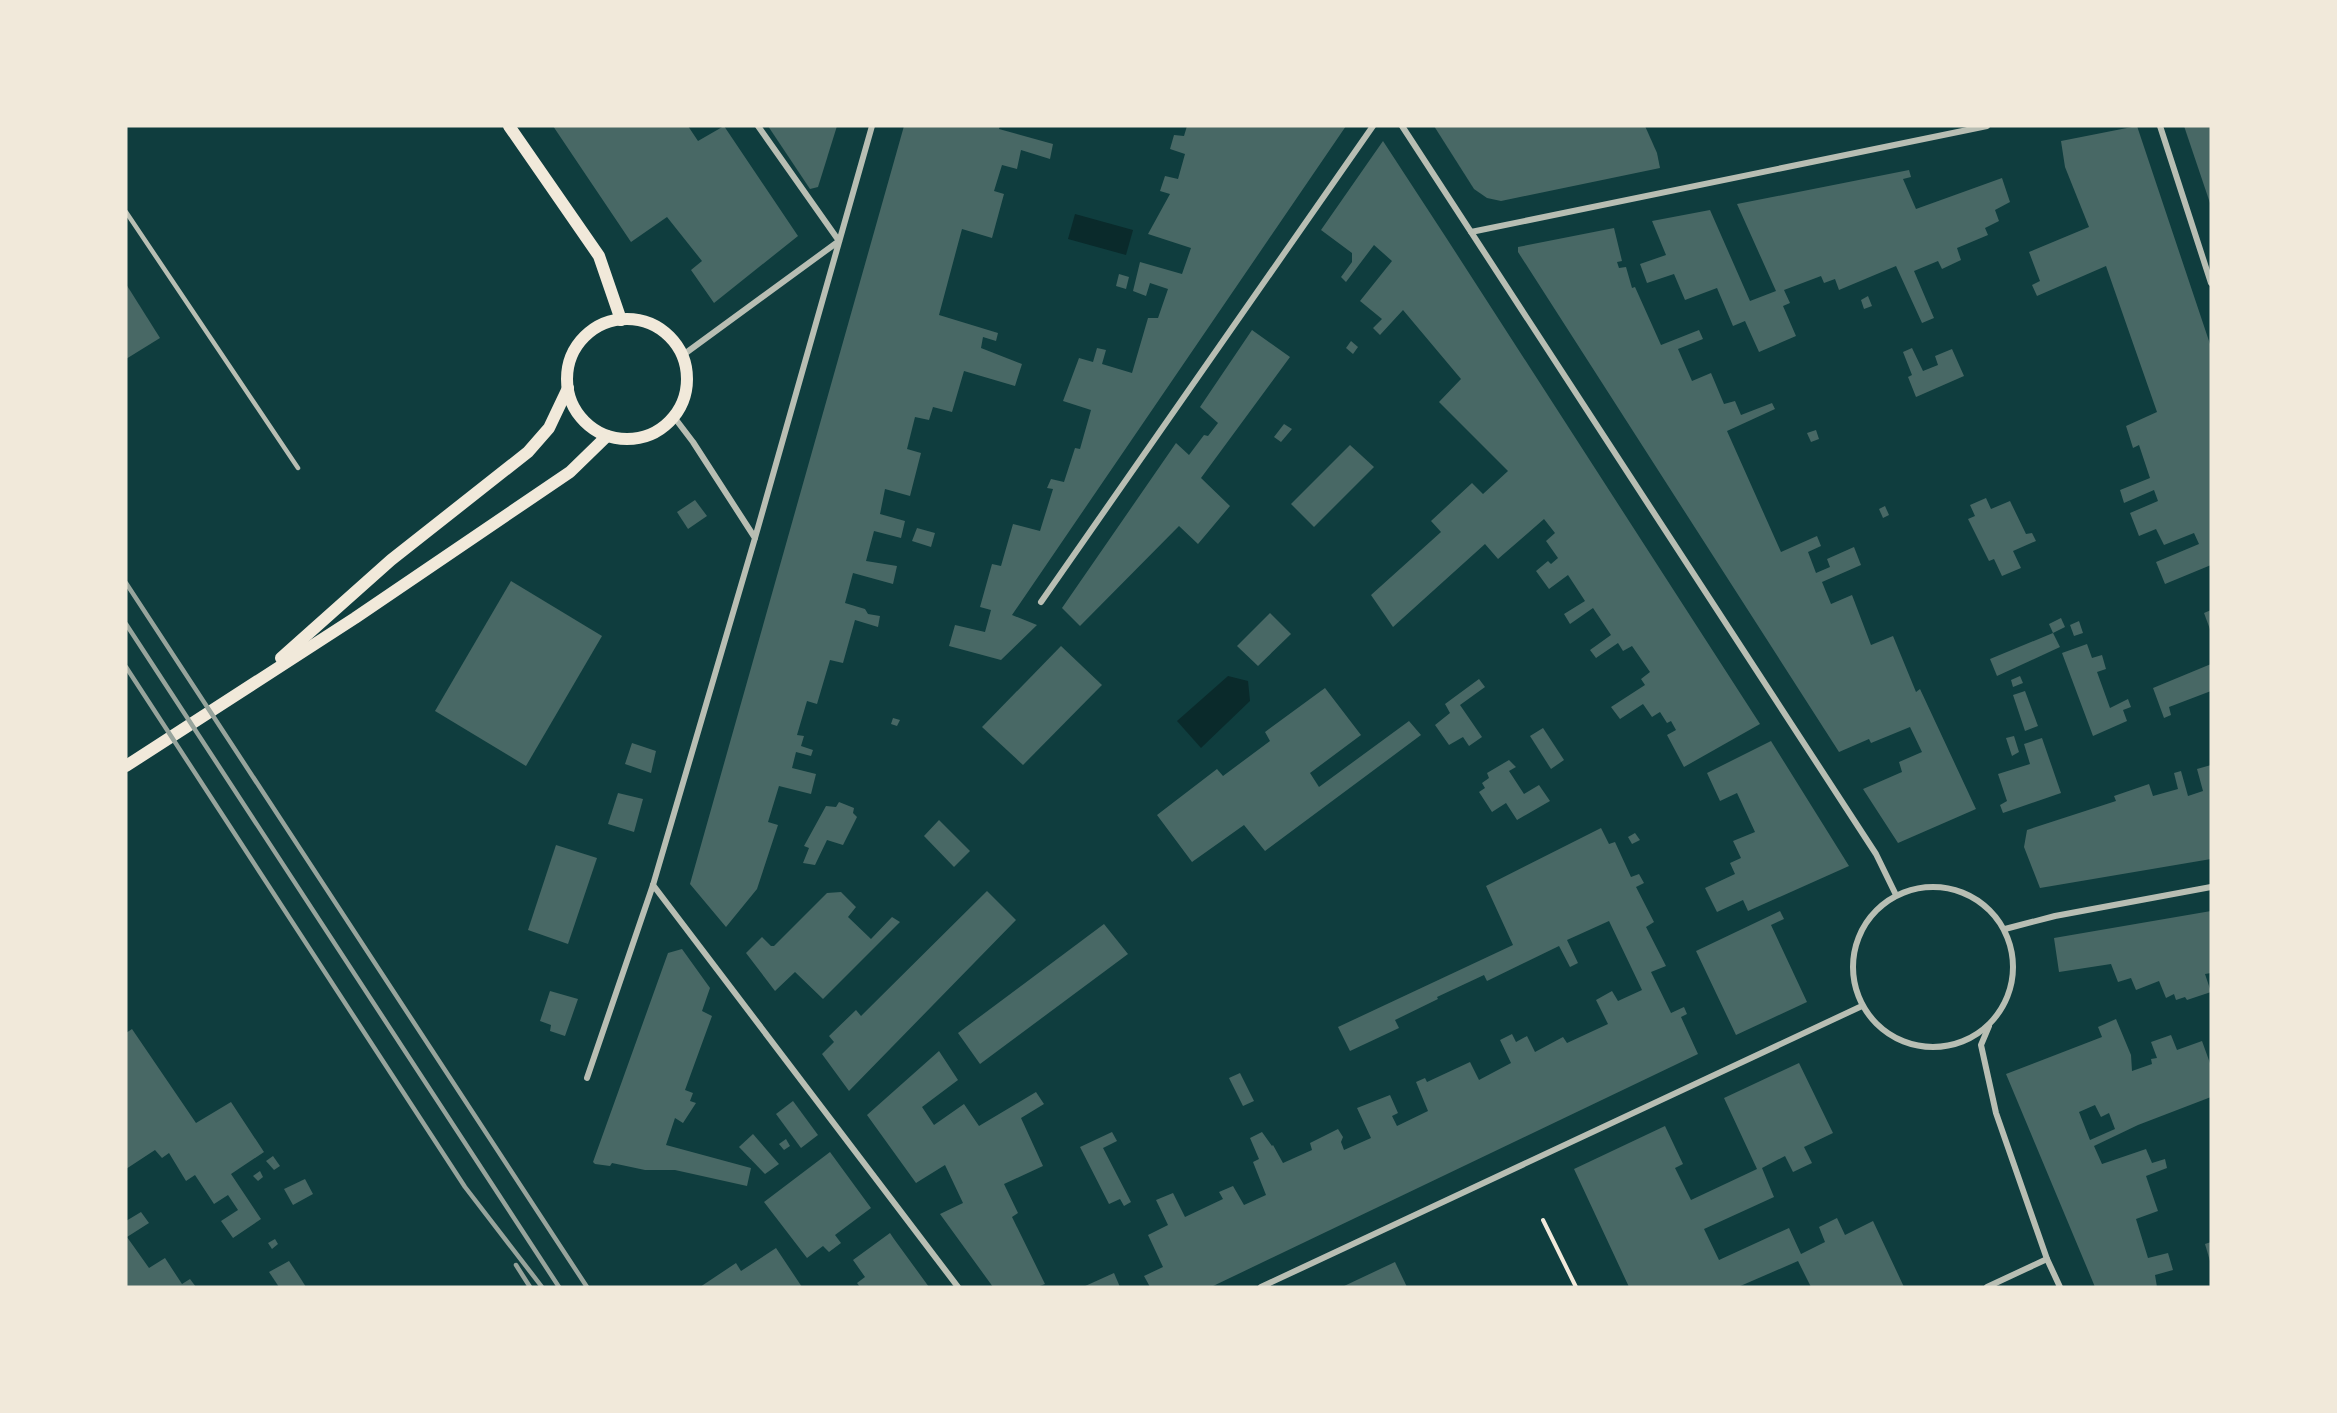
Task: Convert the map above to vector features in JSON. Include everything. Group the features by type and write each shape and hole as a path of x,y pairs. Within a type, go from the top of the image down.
{"main road":[{"path":"509,126 599,256 621,320"},
{"path":"621,320 639,320 658,327 672,339 683,355 687,371 687,387 682,403 674,417 661,429 644,437 625,439 607,436 592,428 572,403 568,388 568,369 574,351 586,335 602,324 621,320"},
{"path":"254,683 391,560 528,452 549,428 568,388"},
{"path":"126,766 355,618 570,472 607,436"}],"street":[{"path":"758,126 839,241"},
{"path":"587,1078 653,885 872,126"},
{"path":"1041,602 1373,126"},
{"path":"1401,126 1869,844 1896,895"},
{"path":"1471,232 1987,126"},
{"path":"2160,126 2211,283"},
{"path":"683,355 839,241"},
{"path":"674,417 755,537"},
{"path":"653,885 958,1287"},
{"path":"1990,1024 1972,1037 1953,1044 1932,1047 1911,1044 1891,1036 1875,1022 1862,1006 1854,981 1853,956 1861,931 1876,910 1896,895 1920,887 1946,887 1970,894 1990,909 2005,929 2013,953 2013,979 2005,1003 1990,1024 1981,1045 1996,1113 2047,1259 2060,1287"},
{"path":"2005,929 2055,916 2211,887"},
{"path":"1261,1287 1862,1006"},
{"path":"1987,1287 2047,1259"}],"lane":[{"path":"126,212 298,468"}],"path":[{"path":"1543,1220 1576,1287"}],"water":[{"path":"1075,214 1133,230 1126,255 1068,239"},
{"path":"1228,676 1248,681 1250,701 1201,748 1177,721"}],"building":[{"path":"553,126 688,126 698,141 724,126 798,236 714,303 691,270 702,261 667,217 631,242"},
{"path":"768,126 837,126 818,187 810,189"},
{"path":"904,126 1000,126 999,129 1053,144 1050,159 1021,150 1017,169 1002,165 994,191 1004,194 992,238 962,229 939,315 998,333 996,341 983,337 981,348 1022,364 1015,386 964,371 952,412 933,407 929,420 915,417 907,449 921,453 910,496 885,489 880,514 905,521 901,538 874,531 866,561 897,566 893,584 853,573 845,603 865,609 868,614 880,616 878,627 855,620 843,663 830,660 817,704 807,701 797,735 804,736 801,746 813,750 811,756 796,752 792,768 816,774 811,794 779,786 768,822 778,825 757,889 726,927 690,884"},
{"path":"1187,126 1346,126 1012,615 1037,625 1001,660 949,646 955,625 985,632 991,610 980,607 992,564 1001,566 1013,524 1040,531 1053,489 1047,488 1051,479 1064,482 1075,448 1080,449 1091,410 1063,401 1079,358 1093,362 1097,348 1106,350 1102,364 1132,373 1148,318 1158,318 1168,289 1150,283 1146,296 1133,291 1140,262 1182,274 1191,248 1148,234 1170,194 1160,191 1165,176 1178,179 1185,154 1170,149 1174,135 1184,136"},
{"path":"1434,126 1645,126 1657,153 1660,168 1501,201 1487,198 1474,189"},
{"path":"2137,126 2211,347 2211,565 2165,584 2156,562 2199,544 2194,533 2164,545 2156,529 2139,536 2130,513 2158,501 2154,490 2124,503 2120,490 2150,478 2139,445 2133,448 2126,426 2157,412 2106,266 2037,296 2032,285 2040,281 2029,252 2089,227 2065,167 2061,141"},
{"path":"2184,126 2211,126 2211,206"},
{"path":"1383,141 1760,724 1684,767 1667,735 1676,730 1671,721 1667,723 1660,712 1652,717 1643,704 1620,719 1611,707 1645,685 1641,679 1650,672 1632,646 1623,651 1618,643 1596,658 1590,650 1611,635 1593,608 1570,624 1564,614 1585,601 1568,575 1549,589 1536,571 1548,561 1551,564 1558,558 1546,541 1555,533 1544,519 1498,559 1485,544 1393,627 1371,595 1441,532 1431,521 1472,483 1483,494 1508,471 1439,402 1461,379 1403,310 1380,335 1373,328 1382,319 1360,301 1392,261 1374,245 1346,282 1341,277 1352,262 1352,253 1321,230"},
{"path":"1909,170 1911,177 1903,179 1916,209 2002,178 2010,202 1995,210 1999,221 1985,228 1988,235 1957,248 1961,260 1942,269 1938,261 1914,271 1934,318 1922,323 1896,266 1839,290 1835,279 1824,283 1821,276 1784,290 1790,303 1783,306 1796,336 1759,352 1745,321 1733,326 1717,288 1685,300 1674,274 1647,283 1640,264 1666,255 1652,221 1710,210 1750,301 1776,291 1737,204"},
{"path":"1614,228 1622,261 1617,262 1619,268 1626,267 1632,288 1635,287 1661,345 1699,330 1703,339 1678,349 1692,381 1711,373 1724,404 1735,401 1741,415 1772,403 1775,409 1727,431 1781,552 1817,536 1821,546 1808,552 1816,573 1830,567 1827,559 1854,547 1861,565 1822,582 1831,604 1852,595 1871,645 1893,636 1916,692 1920,689 1976,809 1898,843 1863,789 1902,772 1899,762 1922,752 1910,727 1871,743 1869,739 1839,752 1518,252 1518,247"},
{"path":"1119,274 1129,277 1126,289 1116,286"},
{"path":"126,284 160,338 126,359"},
{"path":"1868,296 1872,306 1864,309 1861,300"},
{"path":"1252,330 1290,357 1201,478 1230,506 1198,544 1179,526 1080,626 1062,608 1176,443 1189,455 1204,435 1208,436 1218,423 1200,407"},
{"path":"1351,341 1358,347 1353,354 1346,348"},
{"path":"1912,348 1923,371 1938,365 1935,356 1952,349 1964,376 1916,397 1908,377 1912,375 1903,352"},
{"path":"1284,424 1292,429 1281,442 1274,437"},
{"path":"1816,430 1819,439 1811,442 1807,433"},
{"path":"1350,445 1374,467 1314,527 1291,504"},
{"path":"1986,498 1991,509 2010,501 2026,534 2032,533 2036,541 2013,551 2021,568 2002,576 1994,559 1989,561 1968,519 1975,516 1970,505"},
{"path":"695,500 707,516 688,529 677,512"},
{"path":"1885,506 1889,515 1883,518 1879,509"},
{"path":"917,528 935,533 931,547 912,541"},
{"path":"511,581 602,636 526,766 435,711"},
{"path":"2211,610 2211,632 2204,613"},
{"path":"1270,613 1291,634 1258,666 1237,646"},
{"path":"2061,618 2065,627 2053,633 2049,624"},
{"path":"2079,621 2083,633 2074,636 2070,625"},
{"path":"2053,633 2060,647 1997,676 1990,659"},
{"path":"2087,644 2092,658 2102,655 2106,669 2097,672 2110,708 2128,699 2131,707 2123,710 2127,721 2093,736 2062,653"},
{"path":"1061,646 1102,685 1023,765 982,727"},
{"path":"2211,664 2211,691 2169,707 2171,715 2164,718 2153,688"},
{"path":"2020,676 2023,683 2013,687 2011,680"},
{"path":"1479,679 1485,687 1460,705 1482,737 1469,746 1463,737 1449,745 1435,725 1450,713 1445,704"},
{"path":"1325,688 1361,735 1310,773 1319,787 1409,721 1421,735 1265,851 1244,825 1192,862 1157,815 1217,769 1223,776 1270,741 1265,732"},
{"path":"2025,691 2038,726 2025,731 2013,695"},
{"path":"893,718 900,720 897,726 891,724"},
{"path":"1543,728 1564,760 1551,769 1530,736"},
{"path":"2014,736 2019,752 2012,756 2006,738"},
{"path":"2042,738 2061,793 2003,813 2000,805 2007,801 1998,774 2030,764 2024,744"},
{"path":"1771,741 1849,866 1748,911 1743,900 1717,912 1705,888 1735,874 1730,863 1741,858 1733,841 1755,832 1737,793 1720,801 1707,773"},
{"path":"632,743 656,751 651,773 625,764"},
{"path":"1509,760 1516,767 1509,771 1524,794 1539,785 1550,801 1517,820 1506,803 1492,812 1479,792 1485,788 1482,783 1489,778 1487,773"},
{"path":"2211,765 2211,859 2040,888 2024,847 2027,830 2116,801 2114,796 2149,784 2153,796 2178,789 2174,773 2181,771 2188,796 2203,791 2197,769"},
{"path":"618,793 643,799 634,832 608,824"},
{"path":"839,802 854,808 853,813 857,817 843,845 827,840 815,865 803,863 809,848 804,846 826,806 836,807"},
{"path":"939,820 970,851 954,867 924,836"},
{"path":"1601,828 1609,844 1615,842 1631,877 1639,874 1644,883 1636,887 1654,922 1646,927 1666,966 1651,972 1671,1013 1684,1007 1687,1014 1681,1017 1698,1054 1211,1287 1150,1287 1144,1276 1163,1267 1148,1235 1168,1225 1156,1200 1173,1193 1185,1217 1223,1199 1219,1192 1233,1186 1244,1205 1266,1195 1253,1162 1259,1159 1250,1138 1262,1132 1273,1145 1283,1163 1312,1150 1310,1143 1338,1129 1343,1137 1341,1142 1344,1150 1371,1138 1357,1108 1390,1095 1398,1113 1392,1116 1397,1126 1428,1111 1416,1082 1425,1078 1427,1082 1470,1062 1479,1080 1511,1063 1500,1040 1512,1034 1516,1042 1527,1036 1535,1052 1563,1037 1567,1043 1608,1024 1596,1000 1612,991 1618,1001 1642,990 1609,921 1567,940 1578,963 1570,967 1559,946 1487,981 1484,975 1437,997 1438,999 1395,1020 1399,1028 1350,1051 1338,1027 1513,945 1486,886"},
{"path":"1635,833 1640,840 1632,844 1628,837"},
{"path":"556,845 597,858 568,944 528,930"},
{"path":"987,891 1016,920 849,1091 822,1054 834,1042 829,1036 856,1010 861,1016"},
{"path":"841,892 856,907 848,917 871,939 892,917 900,922 823,999 795,972 775,991 746,953 762,937 774,946 827,893"},
{"path":"1780,911 1784,919 1771,925 1807,1002 1736,1035 1696,951"},
{"path":"2211,911 2211,973 2205,974 2211,992 2187,1000 2185,997 2176,1000 2174,994 2166,998 2159,981 2136,990 2131,978 2118,982 2111,964 2059,972 2054,938"},
{"path":"1104,924 1128,954 980,1064 958,1033"},
{"path":"682,949 710,988 702,1011 712,1016 685,1090 693,1093 690,1101 696,1103 683,1123 675,1118 666,1145 751,1168 747,1186 675,1170 645,1170 612,1163 610,1166 593,1162 668,953"},
{"path":"550,991 578,999 565,1036 550,1031 551,1025 540,1021"},
{"path":"2116,1019 2131,1055 2132,1071 2152,1064 2151,1059 2157,1058 2151,1042 2171,1035 2177,1050 2202,1041 2211,1066 2211,1097 2138,1125 2094,1146 2102,1164 2146,1149 2152,1163 2165,1159 2167,1168 2146,1176 2158,1211 2136,1219 2148,1258 2168,1253 2173,1270 2155,1275 2157,1287 2095,1287 2006,1074 2102,1037 2098,1027","holes":["2095,1105 2101,1117 2109,1113 2115,1129 2090,1140 2079,1112"]},
{"path":"132,1029 196,1123 231,1102 264,1152 231,1174 261,1219 233,1238 221,1221 238,1210 228,1195 214,1204 195,1175 186,1181 169,1153 162,1158 155,1150 126,1169 126,1033"},
{"path":"939,1051 958,1080 922,1107 934,1125 964,1104 979,1126 1036,1092 1044,1104 1021,1118 1043,1166 1004,1184 1018,1213 1012,1217 1045,1284 1037,1287 993,1287 940,1214 963,1203 945,1165 916,1183 867,1115"},
{"path":"1799,1063 1833,1133 1804,1147 1812,1163 1793,1172 1785,1156 1762,1168 1774,1197 1704,1229 1719,1260 1789,1228 1801,1254 1825,1242 1819,1227 1837,1218 1845,1235 1873,1221 1904,1287 1811,1287 1798,1261 1738,1287 1629,1287 1574,1169 1665,1126 1683,1164 1675,1168 1691,1200 1757,1169 1724,1098"},
{"path":"1240,1073 1254,1101 1243,1106 1229,1078"},
{"path":"793,1101 818,1135 801,1148 776,1114"},
{"path":"1112,1132 1117,1141 1103,1148 1131,1202 1124,1206 1120,1199 1109,1204 1080,1147"},
{"path":"753,1134 779,1164 765,1174 739,1147"},
{"path":"786,1139 790,1146 784,1150 779,1144"},
{"path":"830,1152 871,1208 835,1235 841,1243 829,1252 823,1246 807,1258 764,1202"},
{"path":"273,1156 280,1166 274,1170 266,1161"},
{"path":"260,1171 263,1177 258,1181 253,1176"},
{"path":"305,1179 313,1194 293,1205 284,1189"},
{"path":"141,1212 149,1223 127,1237 149,1268 165,1258 182,1284 190,1279 196,1287 126,1287 126,1221"},
{"path":"890,1233 929,1287 860,1287 857,1283 865,1277 853,1260"},
{"path":"275,1239 278,1244 272,1249 268,1243"},
{"path":"2211,1242 2211,1261 2210,1261 2205,1244"},
{"path":"776,1248 802,1287 700,1287 736,1263 741,1271"},
{"path":"289,1261 306,1287 279,1287 269,1272"},
{"path":"1395,1262 1407,1287 1342,1287"},
{"path":"1114,1273 1120,1287 1083,1287"}],"railway":[{"path":"126,583 587,1287"},
{"path":"126,624 559,1287"},
{"path":"126,667 465,1187 542,1287"},
{"path":"516,1265 530,1287"}]}
